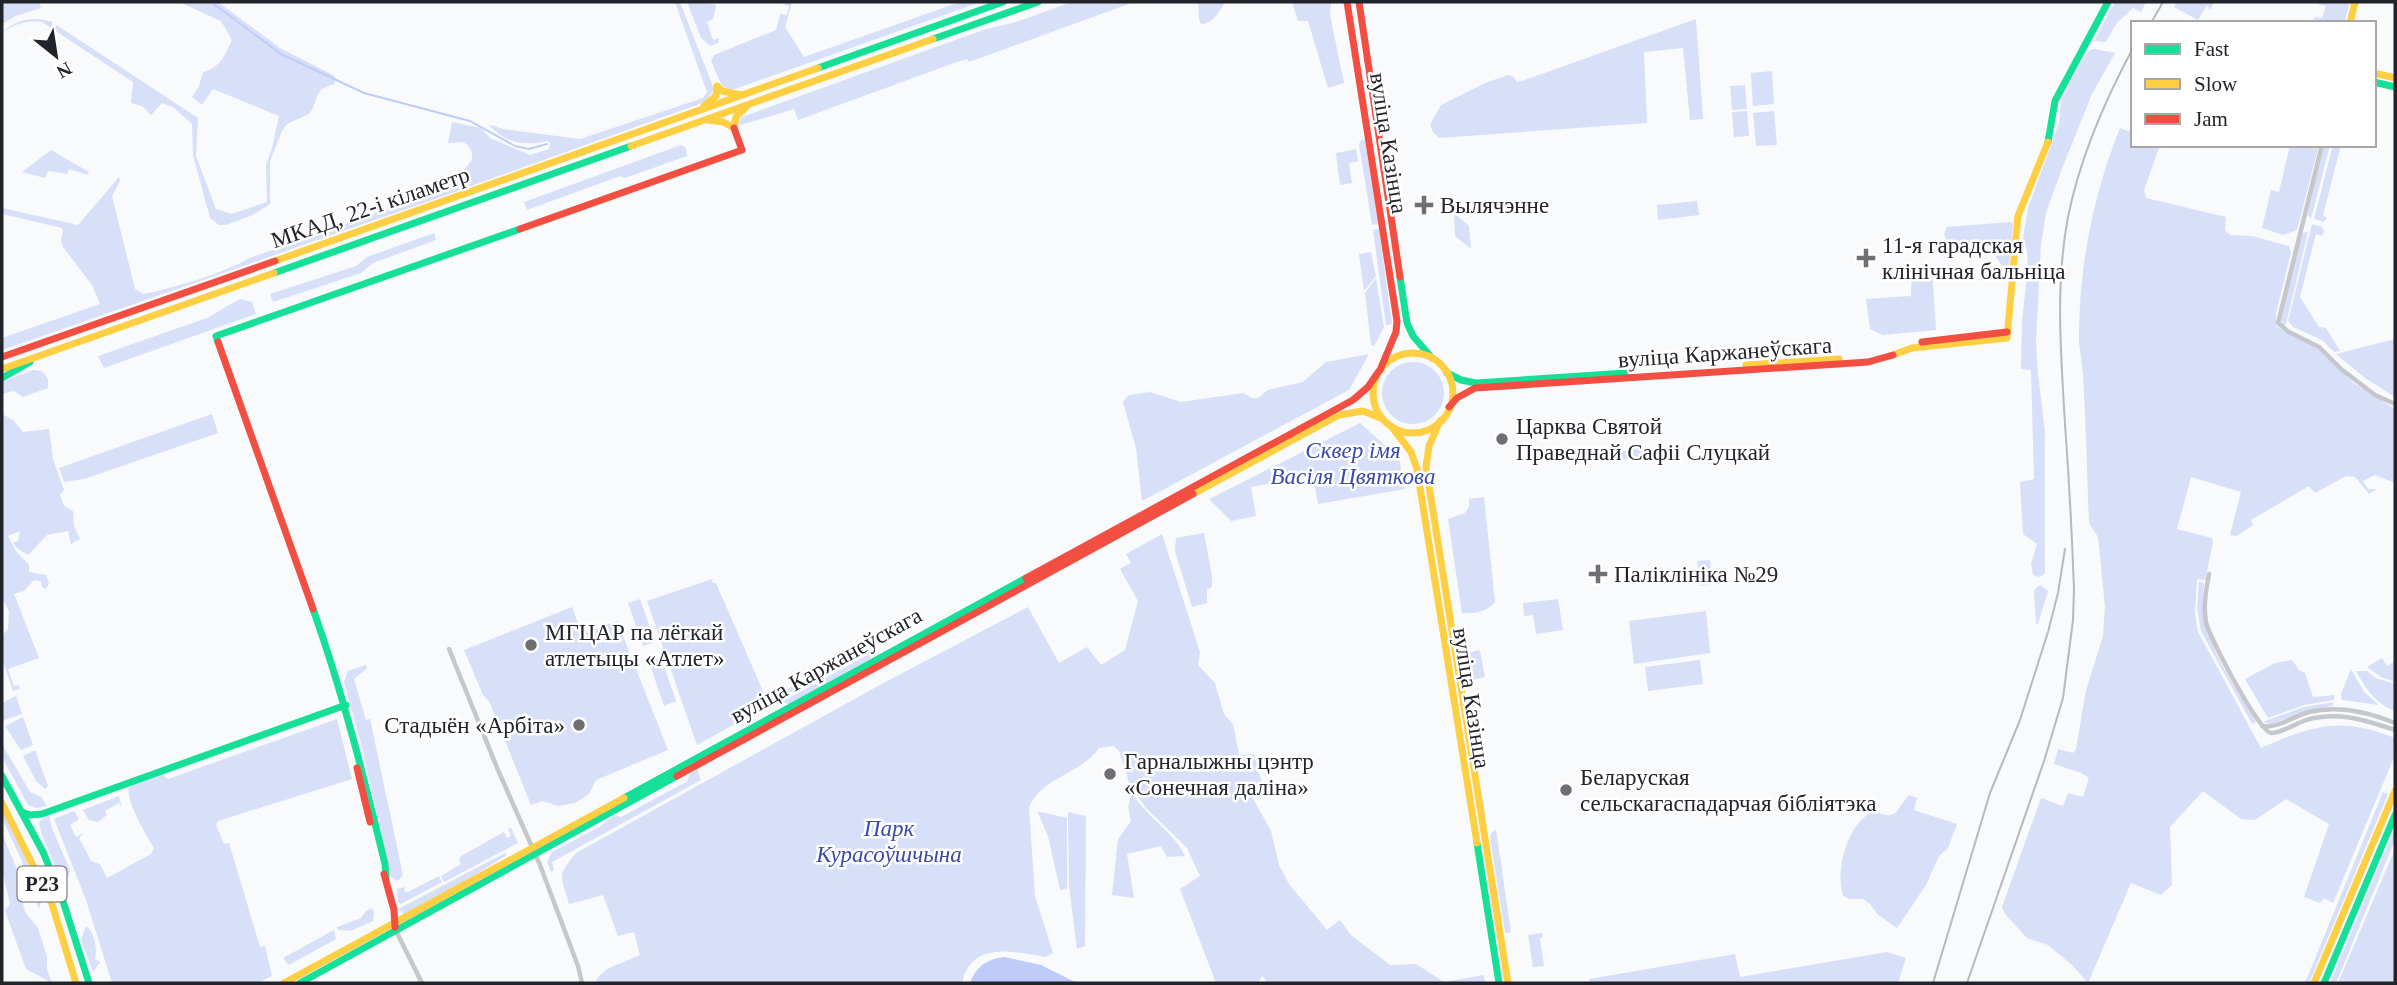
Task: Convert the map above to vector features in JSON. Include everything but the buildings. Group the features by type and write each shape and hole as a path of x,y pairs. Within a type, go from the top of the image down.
{"main road":[{"name":"МКАД, 22-і кіламетр","path":"3,356 1003,2"},
{"name":"МКАД, 22-і кіламетр","path":"6,367 1038,2"},
{"name":"вуліца Казінца","path":"1347,2 1397,321 1396,332 1380,371"},
{"name":"вуліца Казінца","path":"1359,2 1406,323 1413,336 1432,358"},
{"path":"2007,335 2018,216 2050,138 2055,100 2108,2"},
{"path":"2351,21 2356,2"},
{"path":"2376,73 2395,78"},
{"path":"2376,82 2395,87"},
{"path":"696,111 713,99 717,86 722,91 746,94"},
{"path":"396,927 353,748 346,705 216,336 742,150 734,128 736,117 750,104"},
{"path":"707,120 723,122 734,128"},
{"name":"вуліца Каржанеўскага","path":"1447,373 1476,383 1870,357 1908,344 2007,335"},
{"name":"вуліца Каржанеўскага","path":"1449,407 1457,398 1475,388 1868,362 1913,348 2007,335"},
{"path":"2,378 46,353"},
{"path":"1405,354 1421,354 1432,358 1447,373 1452,392 1449,407 1440,421 1429,428 1416,432 1402,431 1391,426 1376,408 1373,395 1374,383 1380,371 1393,358 1405,354"},
{"name":"вуліца Каржанеўскага","path":"300,983 396,927 1023,585 1353,400 1368,387 1380,371"},
{"name":"вуліца Каржанеўскага","path":"1158,510 1340,414 1360,410 1383,418"},
{"name":"вуліца Казінца","path":"1440,421 1425,461 1508,983"},
{"name":"вуліца Казінца","path":"1391,426 1411,453 1417,469 1499,983"},
{"path":"22,812 30,815 42,814 346,705"},
{"name":"Р23","path":"2,776 31,829 62,898 89,983"},
{"path":"2314,983 2395,791"},
{"name":"Р23","path":"2,803 51,904 76,983"},
{"path":"31,829 42,814"},
{"path":"2324,983 2395,815"},
{"path":"1474,831 1484,830"},
{"path":"2349,898 2352,903 2358,902"},
{"name":"вуліца Каржанеўскага","path":"284,983 396,927"},
{"path":"1493,948 1502,947"}],"street":[{"path":"2322,147 2278,323 2283,329 2319,347 2375,396 2395,404"},
{"path":"2209,574 2204,600 2209,631 2266,731 2273,733 2308,720 2334,715 2350,716 2395,730"},
{"path":"449,649 534,851 582,983"},
{"path":"2261,726 2270,727 2311,712 2337,709 2369,713 2395,723"},
{"path":"396,927 422,983"}],"green space":[{"path":"2,2 39,2 41,8 2,24"},
{"path":"179,2 218,2 280,48 335,76 335,84 320,92 309,114 287,124 282,131 270,161 270,204 253,215 226,225 219,225 210,218 193,155 192,124 173,107 162,103 151,115 142,106 131,103 133,82 42,22 21,23 2,33 13,25 25,20 52,22 198,118 196,156 216,209 231,214 267,202 266,165 279,116 213,89 202,105 192,97 203,72 218,64 232,40 221,21"},
{"path":"675,2 680,2 714,89 705,102 2,350 2,338 100,304 92,285 63,247 62,228 2,214 2,208 78,225 119,177 120,181 112,196 135,289 144,294 184,284 434,192 463,171 472,160 468,145 463,142 448,143 452,122 481,128 490,138 530,155 549,149 550,144 548,141 515,142 502,136 488,124 503,129 580,139 703,98 707,92"},
{"path":"687,2 716,5 713,19 707,22 713,40 719,38 718,43 710,46 701,38"},
{"path":"792,2 785,27 804,57 960,2 981,2 732,90 722,86 711,61 714,55 776,30 780,14 787,15 789,6 783,4"},
{"path":"1072,2 1134,2 798,120 794,109 741,125 738,123 742,117 983,30 1016,22"},
{"path":"1198,2 1225,2 1213,19 1201,24"},
{"path":"1292,2 1331,2 1330,15 1344,83 1328,88 1308,21 1298,21"},
{"path":"2115,2 2146,2 2141,12 2133,8 2116,24 2106,42 2094,41"},
{"path":"2177,2 2214,2 2210,10 2207,5 2198,20 2174,7"},
{"path":"2350,2 2345,21 2314,21 2315,17 2322,18 2326,6 2318,4"},
{"path":"1696,19 1703,119 1690,120 1683,48 1644,52 1647,123 1439,138 1430,125 1441,105 1485,83 1508,75 1514,77 1517,82 1522,81"},
{"path":"2090,50 2115,53 2092,94 2061,171 2046,213 2041,245 2036,341 2045,432 2045,573 2040,577 2033,575 2031,564 2037,544 2023,534 2020,482 2034,479 2031,370 2021,369 2022,321 2028,266 2023,238 2028,208 2059,123 2061,101 2080,63"},
{"path":"1772,71 1774,104 1753,106 1751,73"},
{"path":"1745,85 1747,109 1732,110 1730,86"},
{"path":"1747,111 1749,136 1734,137 1732,112"},
{"path":"1774,111 1777,145 1756,146 1753,113"},
{"path":"2120,128 2131,132 2131,147 2159,147 2144,190 2146,198 2226,217 2225,230 2230,235 2252,236 2289,246 2291,253 2276,313 2276,326 2318,349 2354,383 2395,409 2395,483 2375,475 2363,481 2368,489 2377,489 2369,494 2355,477 2346,476 2315,493 2309,486 2251,520 2253,525 2237,536 2230,535 2241,492 2191,477 2177,529 2212,538 2205,580 2197,579 2195,614 2198,632 2261,748 2312,729 2342,725 2376,731 2395,738 2395,755 2333,903 2324,898 2320,903 2304,897 2329,824 2286,799 2255,820 2241,819 2203,791 2170,827 2172,885 2161,895 2131,883 2088,983 2048,945 2027,938 2002,907 2041,798 2063,806 2068,793 2083,797 2089,778 2054,764 2058,749 2073,753 2076,749 2086,690 2103,636 2105,607 2098,537 2089,523 2084,393 2079,342 2080,305 2090,228 2103,177"},
{"path":"1365,139 1378,224 1372,225 1359,144"},
{"path":"681,145 686,148 687,156 625,178 620,176 527,210 524,202"},
{"path":"2290,147 2318,147 2297,230 2283,235 2262,228 2271,190 2279,192"},
{"path":"2324,147 2329,147 2311,219 2307,214"},
{"path":"2332,147 2340,147 2323,215 2327,218 2324,222 2314,219"},
{"path":"1356,149 1358,161 1349,163 1352,183 1340,185 1336,153"},
{"path":"51,150 89,172 88,175 69,169 67,174 48,171 45,178 22,172"},
{"path":"1697,201 1699,215 1658,220 1657,205"},
{"path":"1454,213 1469,226 1471,249 1455,236"},
{"path":"2010,222 2013,224 2009,268 2003,267 1988,245 1982,243 1950,248 1944,234 1947,227"},
{"path":"2312,224 2322,227 2324,232 2322,236 2316,234 2300,297 2319,327 2326,328 2340,351 2334,352 2322,340 2293,327 2288,321"},
{"path":"1379,229 1392,324 1386,325 1373,230"},
{"path":"2308,232 2284,326 2280,320 2302,233"},
{"path":"434,233 436,240 373,263 361,273 273,302 270,294 356,266 367,257"},
{"path":"1371,252 1376,276 1364,291 1359,254"},
{"path":"1932,268 1936,330 1883,335 1870,329 1866,299 1911,296 1912,269"},
{"path":"1376,278 1384,327 1374,346 1371,345 1365,293"},
{"path":"241,299 252,302 256,314 104,368 98,356 207,318"},
{"path":"2395,339 2395,397 2365,378 2336,354"},
{"name":"Сквер імя Васіля Цвяткова","path":"1369,354 1349,390 1142,501 1136,448 1123,402 1129,395 1150,392 1181,402 1243,393 1258,398 1268,390 1303,382 1326,362"},
{"path":"1407,362 1419,362 1435,371 1442,381 1442,405 1435,415 1419,424 1407,424 1396,419 1387,410 1382,399 1382,387 1387,376 1396,367"},
{"path":"33,370 42,371 48,379 48,388 23,397 14,391 2,394 2,382"},
{"path":"212,414 218,433 84,479 64,482 59,468"},
{"path":"4,415 13,420 23,432 49,429 53,459 64,490 60,495 64,506 73,511 74,526 80,539 71,544 68,531 47,535 28,555 13,543 18,541 20,531 8,536 16,551 29,565 29,572 46,575 49,584 46,589 42,587 41,581 34,580 24,591 14,594 39,658 8,669 14,686 19,685 20,689 13,691 2,659 2,635 8,629 9,611 2,598"},
{"name":"Сквер імя Васіля Цвяткова","path":"1360,423 1399,458 1405,489 1318,504 1313,476 1251,487 1256,516 1231,521 1209,499"},
{"path":"1646,446 1648,458 1607,461 1633,447"},
{"path":"1484,497 1495,602 1480,612 1462,613 1448,519 1465,513 1469,507 1469,499"},
{"path":"1204,533 1212,587 1207,589 1207,603 1192,607 1175,551 1176,538"},
{"name":"Парк Курасоўшчына","path":"1162,534 1200,652 1198,665 1215,683 1224,714 1233,724 1239,755 1254,754 1263,787 1251,795 1271,831 1279,865 1289,884 1327,930 1340,920 1351,935 1390,965 1416,964 1444,982 1484,975 1485,983 1266,983 1262,976 1258,983 1216,983 1180,889 1200,876 1187,848 1145,807 1130,785 1119,751 1114,746 1099,748 1082,764 1043,788 1029,807 1035,896 1053,953 1046,957 1009,952 985,955 975,960 967,969 962,983 598,983 596,979 607,969 640,955 634,932 618,936 603,895 569,904 562,877 565,867 576,853 878,686 1028,607 1059,663 1087,647 1101,665 1125,650 1138,601 1120,569 1131,563 1126,554"},
{"path":"1710,560 1713,584 1700,586 1697,561"},
{"path":"712,579 769,705 697,745 647,601"},
{"path":"2199,582 2204,583 2205,621 2210,638 2226,673 2256,722 2252,724 2201,631 2197,608"},
{"path":"2040,585 2048,591 2038,624 2034,590"},
{"path":"640,599 655,642 643,646 628,603"},
{"path":"1558,599 1563,630 1536,634 1533,615 1524,616 1523,603"},
{"name":"Стадыён «Арбіта»","path":"572,607 582,634 617,621 668,750 596,780 589,794 575,803 559,806 542,801 531,805 489,701 483,695 464,650"},
{"path":"1706,611 1710,653 1634,664 1629,621"},
{"path":"864,648 868,649 780,698 782,692"},
{"path":"1478,650 1485,677 1472,680 1467,654"},
{"path":"871,653 870,659 789,704 782,702"},
{"path":"661,657 676,701 664,706 649,662"},
{"path":"2382,658 2387,666 2395,661 2395,682 2381,677 2367,667"},
{"path":"1700,660 1703,684 1648,691 1645,667"},
{"path":"2292,660 2299,670 2305,673 2313,697 2334,695 2334,700 2304,705 2268,718 2245,679 2275,663"},
{"path":"366,665 367,668 354,679 366,720 370,719 403,875 398,881 391,877 362,747 344,682 348,671"},
{"path":"2351,669 2364,692 2379,705 2342,700 2341,694"},
{"path":"2356,671 2367,671 2375,678 2395,684 2395,711 2372,695"},
{"path":"16,696 22,714 2,721 2,703"},
{"path":"2334,702 2332,706 2270,724 2263,722 2304,707"},
{"path":"23,717 33,745 21,750 5,726"},
{"path":"337,719 352,779 218,821 216,825 224,844 229,843 260,947 265,946 272,976 258,983 112,983 86,900 54,819 74,811 79,819 70,825 76,837 84,833 79,838 91,861 100,864 107,878 151,854 154,848 133,809 129,786 161,774 168,779"},
{"path":"2,744 30,792 41,797 47,806 36,808 28,805 2,757"},
{"path":"35,750 48,786 45,789 36,781 23,756"},
{"path":"697,770 701,780 552,862 554,870 551,872 547,862 552,852 599,827 615,815 621,817 688,781 689,775"},
{"path":"2383,792 2388,794 2309,983 2305,983"},
{"path":"1132,793 1174,839 1185,856 1167,857 1161,846 1127,854 1134,898 1112,895 1118,839 1131,821 1128,807"},
{"path":"1909,795 1917,798 1914,810 1957,824 1948,848 1939,856 1926,885 1897,928 1877,914 1863,899 1843,896 1842,861 1850,836 1865,817 1874,811 1892,815"},
{"path":"119,796 122,807 119,803 105,811 107,815 98,822 89,820 83,810"},
{"path":"2,806 42,899 39,909 22,861 2,818"},
{"path":"1037,811 1067,818 1067,889 1060,890 1048,836"},
{"path":"1068,812 1086,816 1085,946 1077,949 1069,886"},
{"path":"49,814 51,826 70,870 69,876 56,868 41,832 39,822"},
{"path":"511,828 518,843 444,882 441,876 461,864 461,856 504,832 507,838 511,836 508,829"},
{"path":"2395,828 2395,840 2336,983 2330,983"},
{"path":"1496,830 1511,932 1505,933 1490,837"},
{"path":"2,834 20,876 25,912 38,928 52,983 26,969 5,911 10,904 2,870"},
{"path":"2395,849 2395,983 2338,983"},
{"path":"505,853 507,855 405,915 398,909"},
{"path":"439,876 442,882 401,904 398,903 397,889 404,887 405,892 408,892"},
{"path":"372,908 373,921 350,931 338,930 337,927 361,918"},
{"path":"86,926 94,938 95,959 100,962 93,972 81,940"},
{"path":"334,930 336,939 289,965 283,958"},
{"path":"1542,933 1543,937 1540,938 1544,966 1533,967 1528,935"},
{"path":"1887,952 1906,958 1898,983 1590,983 1589,979 1735,954 1740,977"}],"water":[{"path":"1004,957 1041,965 1077,983 970,983 982,965"}],"waterway":[{"path":"211,2 281,54 364,93 470,121 515,146 529,149 547,144"}],"railway":[{"path":"2152,21 2163,2"},
{"path":"1967,983 2044,761 2063,698 2073,620 2074,589 2061,346 2061,268 2068,217 2086,151 2131,52"},
{"path":"1933,983 1990,793 2020,720 2048,632 2065,549"}],"traffic: fast":[{"path":"818,68 1003,2"},
{"path":"933,39 1038,2"},
{"path":"2048,142 2055,101 2108,2"},
{"path":"2376,82 2395,87"},
{"path":"274,273 631,146"},
{"path":"218,342 216,336 520,229"},
{"path":"1400,277 1407,323 1413,336 1432,358"},
{"path":"2,378 30,362"},
{"path":"1447,373 1476,383 1626,373"},
{"path":"624,798 1026,578"},
{"path":"313,609 352,736 386,877"},
{"path":"22,812 30,815 42,814 346,705"},
{"path":"2,776 43,852 62,898 89,983"},
{"path":"300,983 677,776"},
{"path":"2324,983 2395,815"},
{"path":"1477,843 1499,983"}],"traffic: slow":[{"path":"2350,21 2355,2"},
{"path":"631,146 933,39"},
{"path":"275,261 818,68"},
{"path":"2376,73 2395,78"},
{"path":"704,106 716,96 717,86 722,91 742,95"},
{"path":"708,120 723,122 734,128 736,117 746,107"},
{"path":"1893,355 1912,348 2007,338 2018,216 2048,142"},
{"path":"2,369 274,273"},
{"path":"1413,353 1428,356 1441,365 1450,378 1453,393 1450,408 1441,421 1428,430 1413,433 1398,430 1385,421 1376,408 1373,393 1376,378 1385,365 1398,356 1413,353"},
{"path":"1746,365 1839,359"},
{"path":"1193,494 1339,415 1363,411 1383,419"},
{"path":"1440,421 1429,446 1426,467 1508,983"},
{"path":"1391,426 1411,452 1417,469 1477,843"},
{"path":"2314,983 2395,791"},
{"path":"284,983 624,798"},
{"path":"2,803 52,904 76,983"}],"traffic: jam":[{"path":"1347,2 1397,321 1396,332 1380,370"},
{"path":"1359,2 1400,277"},
{"path":"520,229 742,150 734,128"},
{"path":"2,357 275,261"},
{"path":"1922,342 2007,332"},
{"path":"218,342 313,609"},
{"path":"1449,407 1457,398 1475,388 1868,362 1893,355"},
{"path":"1026,578 1353,400 1368,387 1379,371"},
{"path":"677,776 1193,494"},
{"path":"357,768 370,822"},
{"path":"384,874 394,910 395,927"}],"place":[{"name":"Вылячэнне","path":"1424,205"},
{"name":"11-я гарадская клінічная бальніца","path":"1866,258"},
{"name":"Царква Святой Праведнай Сафіі Слуцкай","path":"1502,439"},
{"name":"Паліклініка №29","path":"1598,574"},
{"name":"МГЦАР па лёгкай атлетыцы «Атлет»","path":"531,645"},
{"name":"Стадыён «Арбіта»","path":"579,725"},
{"name":"Гарналыжны цэнтр «Сонечная даліна»","path":"1110,774"},
{"name":"Беларуская сельскагаспадарчая бібліятэка","path":"1566,790"}]}
